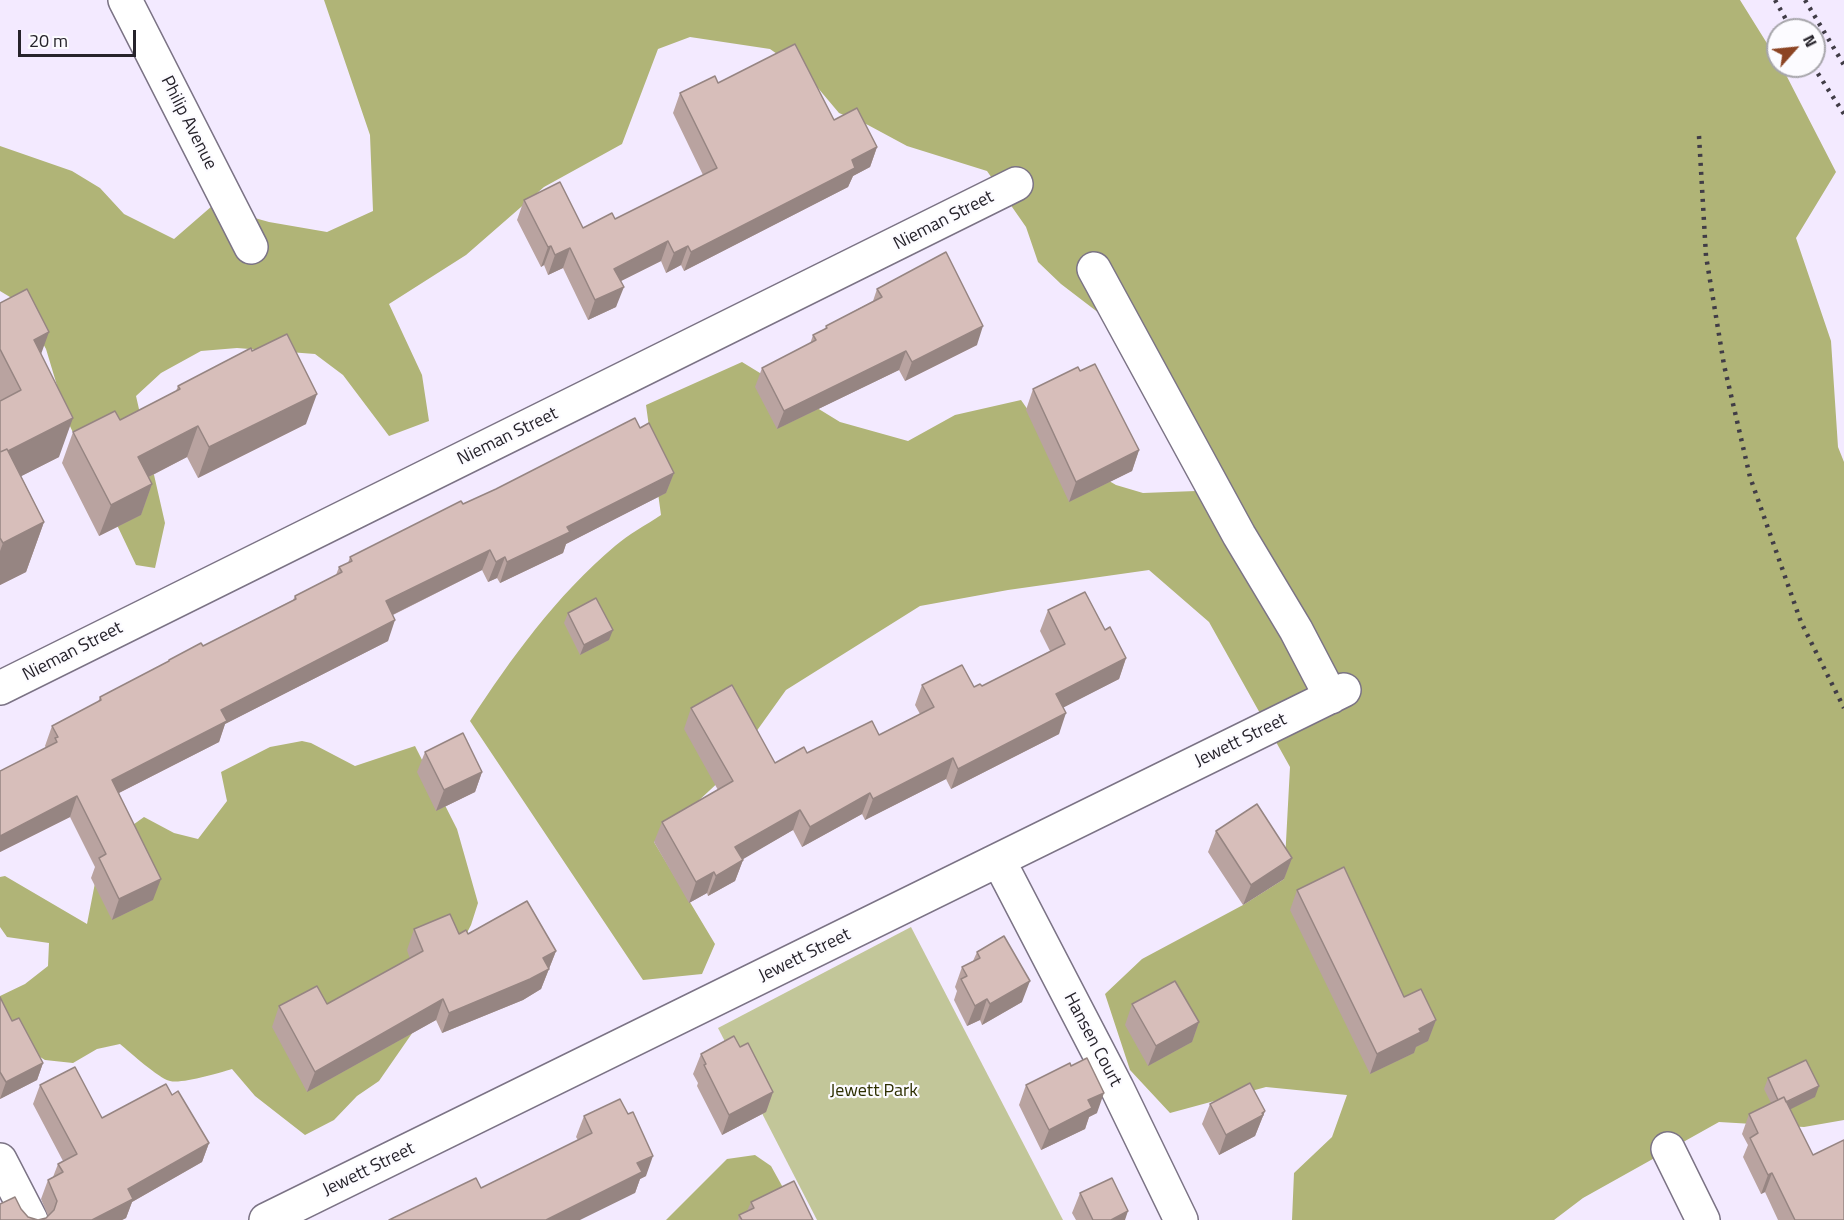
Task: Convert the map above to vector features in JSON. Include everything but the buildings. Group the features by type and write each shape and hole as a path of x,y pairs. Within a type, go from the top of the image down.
{"street":[{"name":"Philip Avenue","path":"125,0 251,247"},
{"name":"Nieman Street","path":"0,688 1016,184"},
{"name":"Jewett Street","path":"266,1220 1337,694 1239,535 1094,270"},
{"name":"Hansen Court","path":"999,861 1117,1088 1181,1220"},
{"path":"1668,1149 1703,1220"},
{"path":"0,1160 32,1220"}],"green space":[{"path":"324,0 1740,0 1766,42 1766,78 1788,78 1836,172 1796,238 1831,341 1838,447 1844,462 1844,1120 1804,1127 1719,1122 1583,1198 1554,1220 1292,1220 1294,1173 1332,1137 1347,1095 1266,1087 1170,1113 1130,1070 1105,994 1142,959 1243,905 1284,879 1290,767 1209,622 1149,570 1008,590 920,606 786,690 723,778 654,842 715,944 702,974 643,980 470,721 536,628 573,585 620,542 661,515 646,405 742,362 840,422 908,441 955,415 1021,400 1056,450 1116,485 1143,493 1196,491 1216,463 1155,356 1061,284 1038,262 1026,227 987,171 907,146 868,125 839,113 807,75 770,49 690,37 658,49 622,144 544,187 466,255 389,304 422,375 429,421 389,436 343,375 315,354 237,348 201,351 161,373 136,396 165,523 155,568 136,565 68,422 46,349 20,303 0,291 0,146 72,171 100,188 124,214 174,239 212,206 269,222 327,232 373,211 370,135"},
{"path":"302,741 311,743 355,766 415,746 457,829 478,903 471,925 422,1019 379,1081 357,1096 334,1120 305,1135 255,1096 232,1069 176,1082 165,1079 120,1044 97,1049 73,1063 45,1060 0,1032 0,996 25,984 48,966 49,943 7,937 0,927 0,877 5,876 87,924 102,847 144,817 174,833 198,839 227,801 221,772 270,747"},
{"name":"Jewett Park","path":"911,927 1063,1220 817,1220 718,1028"},
{"path":"755,1155 771,1166 801,1220 666,1220 727,1159"}],"railway":[{"path":"1775,0 1785,18"},
{"path":"1805,0 1844,65"},
{"path":"1821,78 1844,114"},
{"path":"1699,136 1706,256 1724,365 1750,477 1801,622 1844,708"}]}
